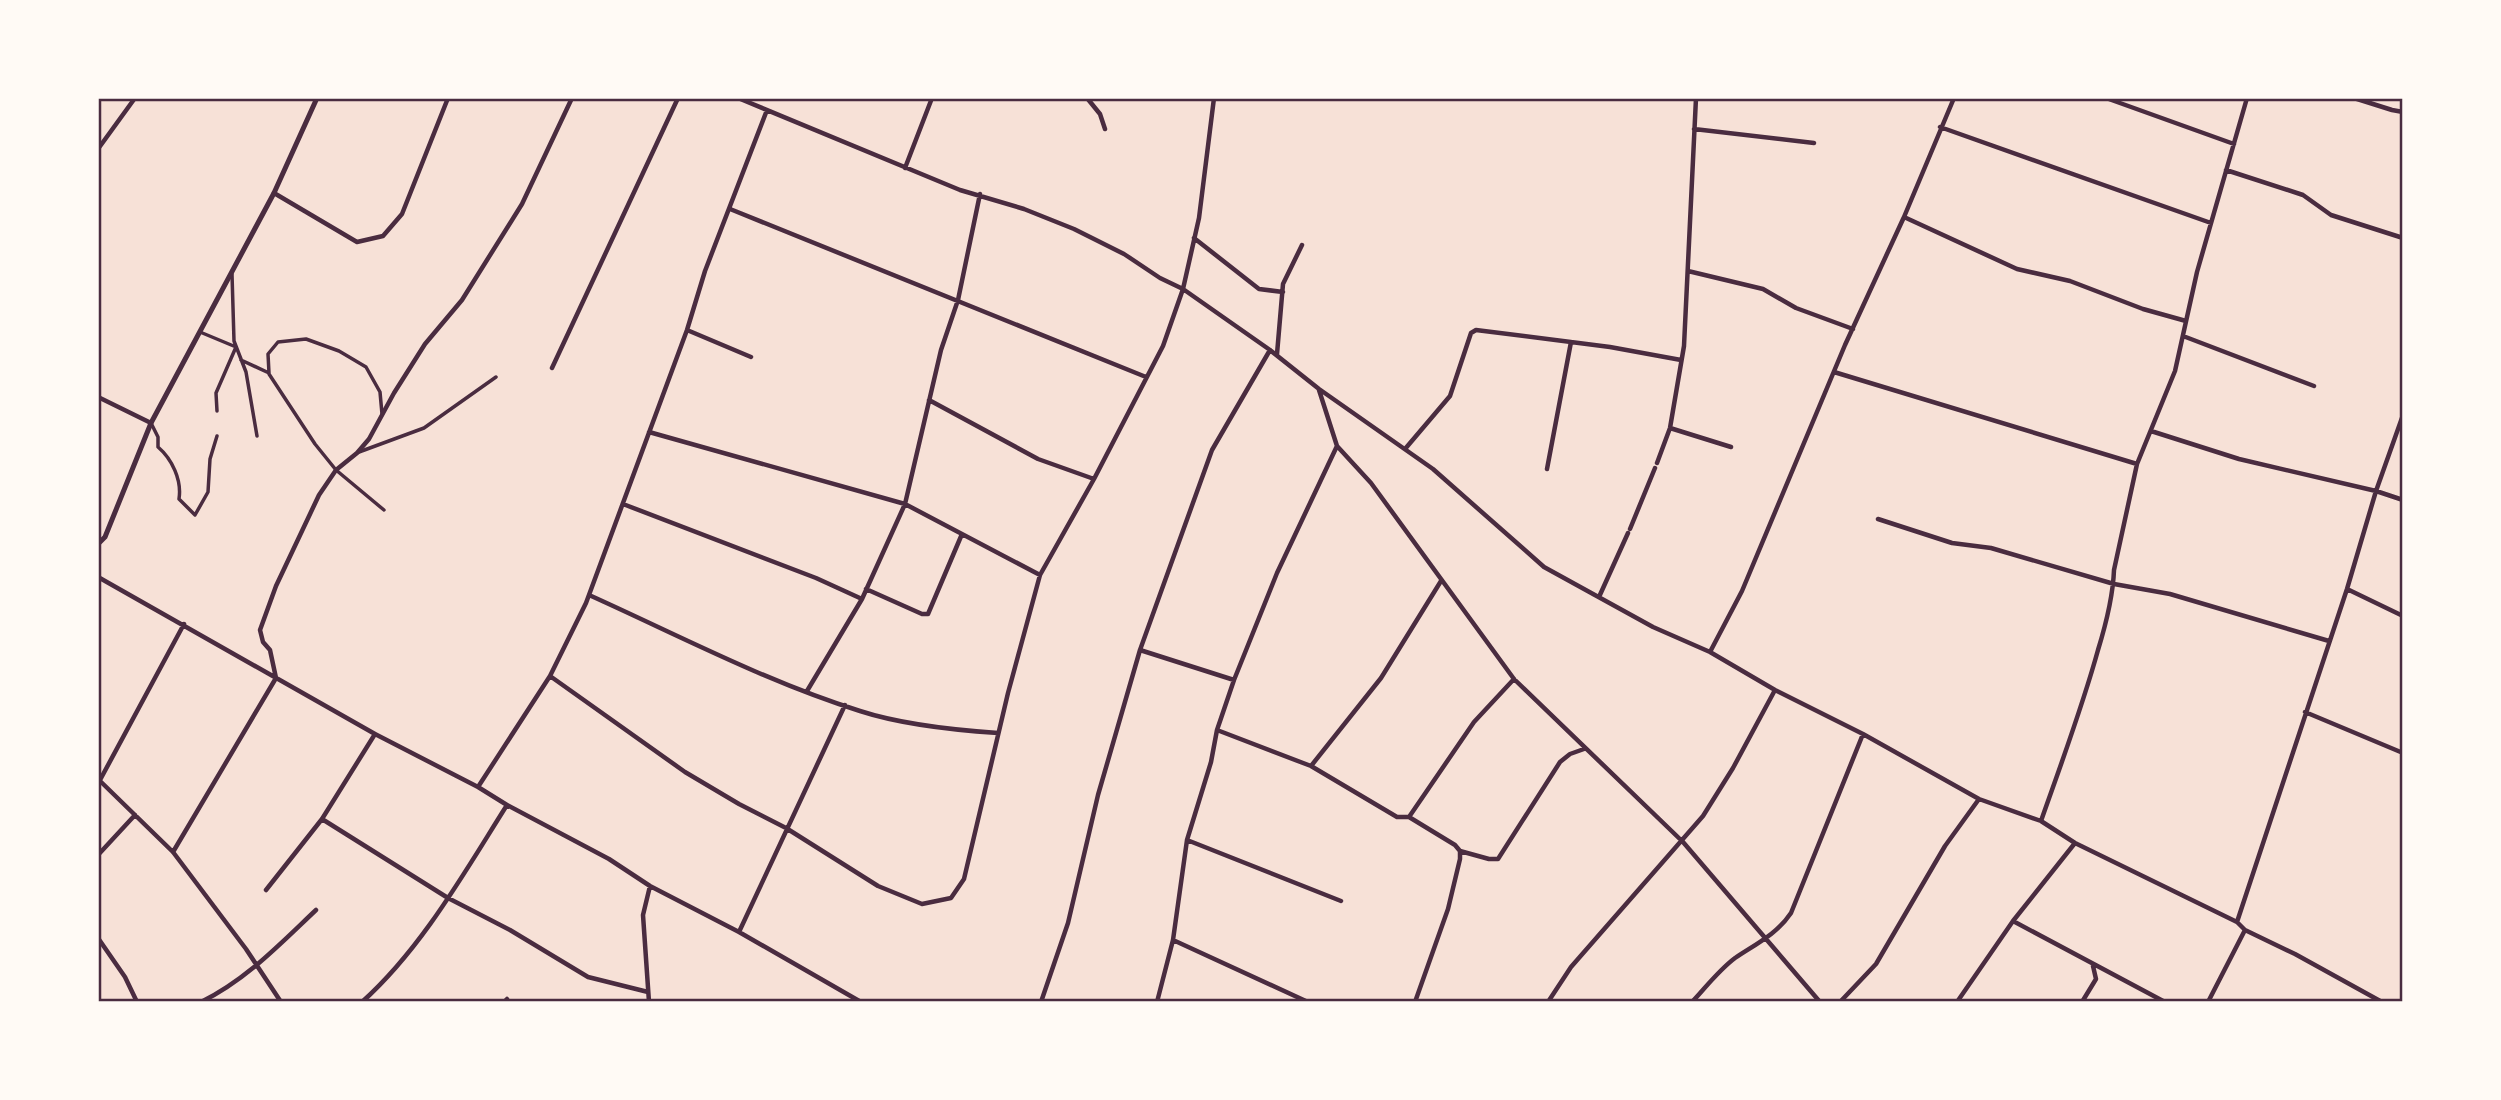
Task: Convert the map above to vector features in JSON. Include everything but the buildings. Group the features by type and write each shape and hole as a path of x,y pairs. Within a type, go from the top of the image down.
{"street":[{"path":"98,149 135,98"},
{"path":"98,544 105,537 151,423 274,193 317,98"},
{"path":"274,193 357,242 383,236 402,214 448,98"},
{"path":"173,852 276,678 270,650 263,642 260,630 276,586 319,495 336,470 369,439 425,344 462,300 522,204 572,98"},
{"path":"552,368 678,98"},
{"path":"738,98 960,190 979,194 1074,229 1124,254 1160,278 1183,289 1270,349 1319,389 1433,469 1544,567 1653,627 1710,652 1775,690 1863,734 1979,799 2041,821 2075,843 2237,922 2245,930 2382,1002"},
{"path":"905,168 932,98"},
{"path":"1088,98 1100,114 1105,129"},
{"path":"550,676 685,772 786,828 878,887 922,904 951,898 964,879 998,733 1040,575 1094,479 1163,346 1183,289 1199,218 1214,98"},
{"path":"1599,597 1670,428 1684,346 1696,98"},
{"path":"1710,652 1742,591 1954,98"},
{"path":"2106,98 2234,144"},
{"path":"2041,821 2092,674 2114,584 2114,570 2137,464 2175,371 2211,223 2247,98"},
{"path":"2354,98 2403,111"},
{"path":"478,787 550,676 589,595 687,330 705,271 767,110"},
{"path":"1940,127 2211,223"},
{"path":"1695,129 1814,142"},
{"path":"2226,170 2303,195 2331,215 2403,238"},
{"path":"807,691 862,599 905,505 941,350 958,300 979,194"},
{"path":"730,209 1146,377"},
{"path":"1904,217 2017,269 2070,281 2143,309 2186,321"},
{"path":"1194,238 1259,289 1283,292"},
{"path":"1277,355 1283,284 1302,245"},
{"path":"1688,271 1763,289 1796,308 1853,329"},
{"path":"232,272 234,341 246,372 257,436"},
{"path":"687,330 751,357"},
{"path":"1405,449 1450,396 1471,333 1476,330 1681,360"},
{"path":"200,332 236,347"},
{"path":"2183,336 2314,386"},
{"path":"269,373 268,354 278,342 306,339 328,347 366,367 380,392 382,415"},
{"path":"1547,470 1571,342"},
{"path":"217,411 216,393 236,347"},
{"path":"1041,1002 1068,923 1098,794 1140,650 1212,450 1270,349"},
{"path":"241,359 269,373 315,444 336,470 384,510"},
{"path":"1834,372 2137,464"},
{"path":"357,453 424,428 496,377"},
{"path":"1319,389 1337,446 1371,483 1514,679 1682,842 1820,1002"},
{"path":"98,397 151,423 158,438 158,447 170,457 180,489 178,499 195,515 208,492 210,459 217,436"},
{"path":"929,400 1038,459 1094,479"},
{"path":"2237,922 2403,415"},
{"path":"1670,428 1731,447"},
{"path":"2151,431 2239,459 2376,491 2403,500"},
{"path":"649,432 905,505 1040,575"},
{"path":"1157,1002 1173,940 1187,840 1211,762 1217,730 1277,573 1337,446"},
{"path":"623,504 816,578 862,599"},
{"path":"1878,519 1952,543 1991,548 2114,584 2170,594 2329,641"},
{"path":"866,589 922,614 928,614 962,534"},
{"path":"98,577 375,734 609,859 650,886 861,1002"},
{"path":"1311,766 1381,678 1441,581"},
{"path":"2347,589 2403,616"},
{"path":"589,595 861,712 949,729 998,733"},
{"path":"184,624 99,779 173,852 257,965 281,1002"},
{"path":"1140,650 1234,680"},
{"path":"1409,817 1475,722 1514,679"},
{"path":"1548,1002 1571,967 1703,816 1733,768 1775,690"},
{"path":"738,932 845,705"},
{"path":"2305,712 2403,753"},
{"path":"1217,730 1311,766 1397,817 1409,817 1455,845 1460,851 1489,859 1498,859 1560,762 1570,754 1584,749"},
{"path":"266,890 322,819 375,734"},
{"path":"1692,1002 1734,959 1766,938 1784,923 1791,913 1863,734"},
{"path":"1840,1002 1876,964 1945,846 1979,799"},
{"path":"362,1002 383,983 448,898 507,805"},
{"path":"98,855 135,815"},
{"path":"322,819 448,898 510,930 588,977 648,992"},
{"path":"1187,840 1341,901"},
{"path":"1957,1002 2012,921 2075,843"},
{"path":"1415,1002 1448,909 1460,851"},
{"path":"649,1002 643,915 650,886"},
{"path":"201,1002 225,991 316,910"},
{"path":"2012,921 2165,1002"},
{"path":"2208,1002 2245,930"},
{"path":"98,938 125,978 137,1002"},
{"path":"1173,940 1308,1002"},
{"path":"2082,1002 2096,979 2093,965"}]}
